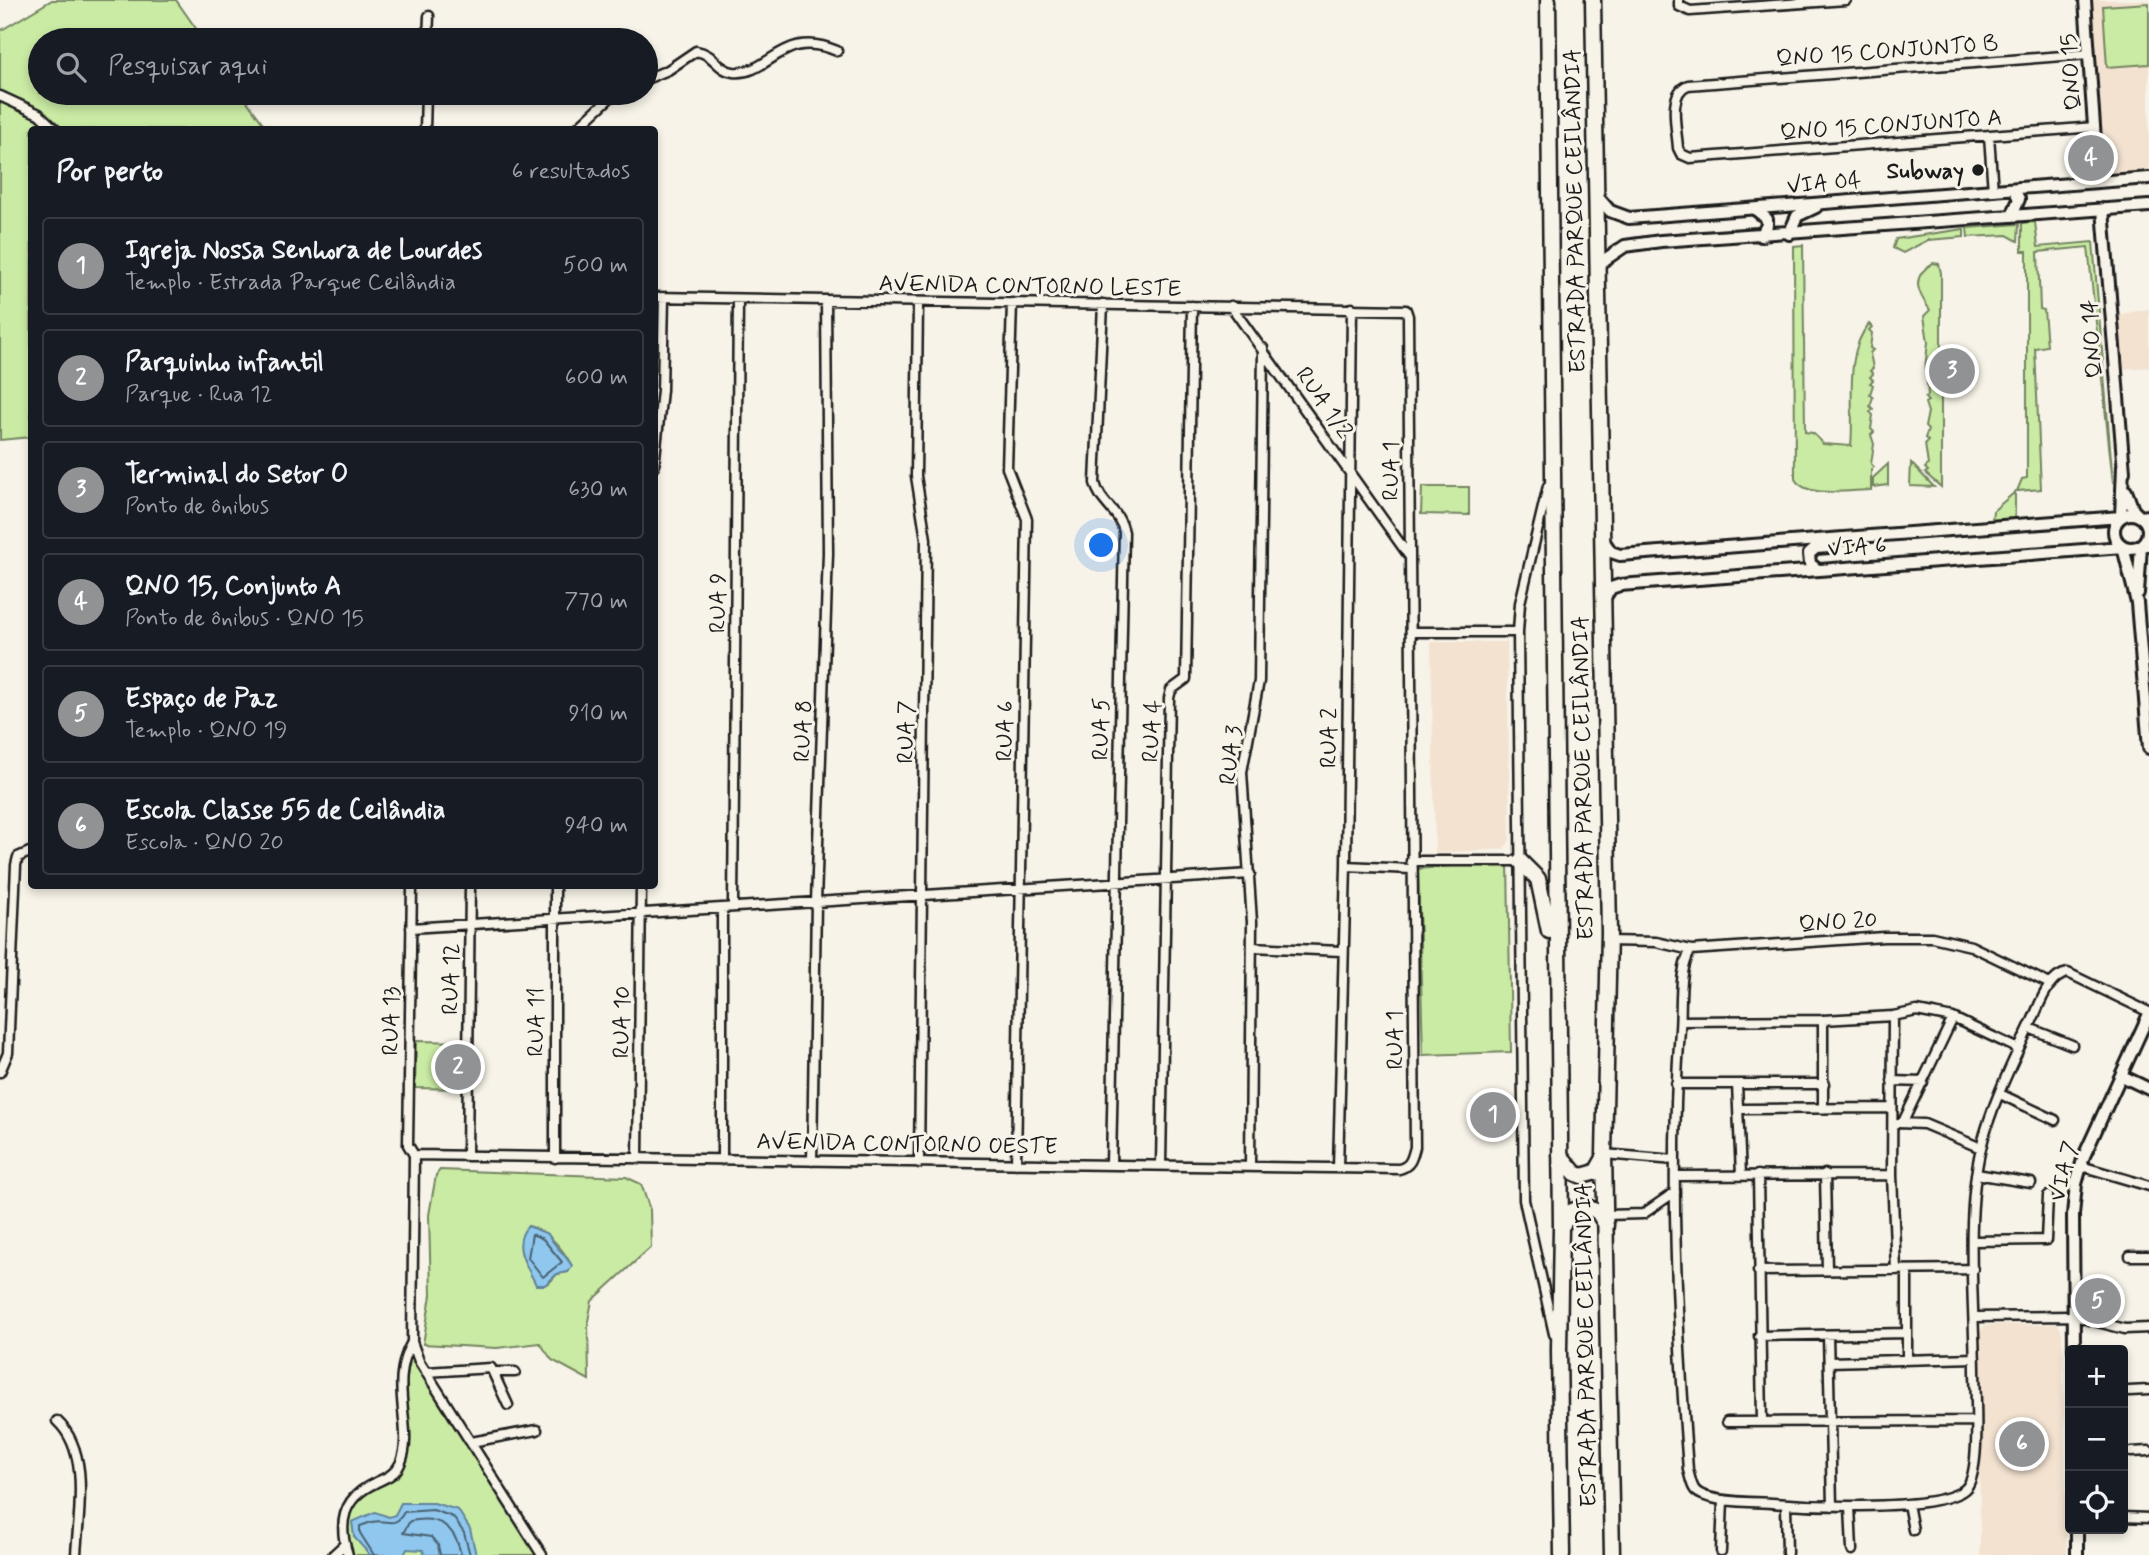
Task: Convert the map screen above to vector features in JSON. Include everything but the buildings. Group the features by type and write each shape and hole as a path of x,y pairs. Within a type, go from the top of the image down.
{"highway":[{"name":"ESTRADA PARQUE CEILÂNDIA","path":"1548,0 1562,1555"},
{"name":"ESTRADA PARQUE CEILÂNDIA","path":"1593,0 1608,941 1604,1156 1612,1555"},
{"path":"1520,861 1538,878 1556,971"},
{"path":"1560,1155 1575,1173 1582,1176 1596,1172 1604,1156"},
{"path":"1561,1227 1572,1211 1585,1206 1598,1212 1606,1221"}],"main road":[{"name":"QNO 15","path":"2085,0 2098,182"},
{"name":"VIA O4","path":"1595,195 1610,211 1629,218 2149,178"},
{"path":"2012,216 2019,199 2014,189"},
{"path":"1789,234 1797,216 1825,204"},
{"path":"1597,265 1625,246 2149,206"},
{"path":"1755,209 1767,219 1761,236"},
{"name":"QNO 14","path":"2103,209 2123,466 2128,500 2144,516"},
{"name":"QNO 14","path":"2121,517 2123,466"},
{"path":"2137,603 2148,531 2144,516 2121,517 2114,533 2123,547 2137,603 2149,748"},
{"name":"VIA 6","path":"1601,538 1611,552 1620,555 2121,517"},
{"path":"1818,570 1809,561 1811,552 1816,548 1885,543 1915,534"},
{"path":"2123,547 2145,545"},
{"name":"VIA 6","path":"1602,602 1611,589 1620,585 2123,547"},
{"name":"VIA 7","path":"2074,1345 2073,1215 2081,1166 2149,1013"},
{"path":"2122,1076 2149,1089"},
{"path":"2077,1534 2077,1555"}],"street":[{"path":"1679,0 1679,6 1690,11 1846,0"},
{"path":"428,28 429,16"},
{"path":"658,74 696,51 708,53 724,69 734,72 746,71 794,46 821,44 837,51"},
{"name":"QNO 15 CONJUNTO B","path":"1690,158 1681,154 1678,148 1675,95 1680,88 1688,85 2089,54"},
{"path":"0,96 39,114 52,126"},
{"path":"425,126 426,105"},
{"path":"580,126 602,105"},
{"name":"QNO 15 CONJUNTO A","path":"1690,158 2095,127"},
{"path":"1989,135 1993,191"},
{"path":"658,428 662,390 659,297"},
{"name":"AVENIDA CONTORNO LESTE","path":"659,297 1406,310"},
{"name":"RUA 9","path":"733,907 738,299"},
{"name":"RUA 8","path":"812,1161 816,902 828,552 826,301"},
{"name":"RUA 7","path":"918,302 916,476 926,540 919,1163"},
{"name":"RUA 6","path":"1012,303 1007,468 1027,519 1016,1164"},
{"name":"RUA 5","path":"1103,304 1095,483 1098,495 1121,518 1124,532 1111,1165"},
{"name":"RUA 4","path":"1161,1165 1169,698 1171,690 1186,679 1192,306"},
{"name":"RUA 1/2","path":"1231,306 1409,556"},
{"name":"RUA 2","path":"1338,1168 1341,951 1346,866 1352,308"},
{"name":"RUA 1","path":"1399,1169 1407,1167 1415,1147 1406,310"},
{"name":"RUA 3","path":"1250,1167 1252,947 1250,874 1242,772 1259,681 1263,348"},
{"path":"1552,472 1520,603 1518,632 1524,1200 1559,1350"},
{"path":"1411,632 1518,632"},
{"path":"0,1072 8,1053 16,865 18,857 28,853"},
{"path":"1346,866 1520,861"},
{"path":"411,928 1250,874"},
{"name":"RUA 13","path":"412,889 408,1145 414,1155 412,1342"},
{"name":"RUA 12","path":"467,1156 470,889"},
{"name":"RUA 11","path":"555,889 555,1158"},
{"name":"RUA 10","path":"638,1159 642,889"},
{"path":"722,1160 723,908"},
{"name":"QNO 20","path":"1608,941 1656,942 1691,950 1884,937 1932,937 1971,946 2050,984"},
{"path":"1252,947 1341,951"},
{"path":"1691,950 1683,979 1676,1084 1675,1307 1688,1470 1695,1490 1703,1496 1723,1500 1832,1506 1908,1504 1958,1495 1968,1487 1973,1471 1976,1421 1973,1269 1976,1174 1981,1148 2000,1094 2050,984 2060,974 2068,973 2149,1013"},
{"path":"1681,1021 1823,1020 1893,1016 1917,1011 1953,1018 2019,1049"},
{"path":"1893,1016 1892,1175 1896,1270"},
{"path":"1903,1122 1953,1018"},
{"path":"1823,1020 1823,1109"},
{"path":"2029,1028 2072,1045"},
{"path":"1892,1081 1923,1082"},
{"path":"1676,1084 1824,1084"},
{"path":"1737,1084 1741,1175"},
{"path":"2000,1094 2055,1120"},
{"path":"1739,1109 1892,1108"},
{"path":"1893,1124 1924,1124 1981,1148"},
{"name":"AVENIDA CONTORNO OESTE","path":"414,1155 1399,1169"},
{"path":"1604,1156 1675,1160"},
{"path":"2081,1166 2149,1186"},
{"path":"1825,1174 1827,1270"},
{"path":"1976,1174 2031,1183"},
{"path":"1758,1175 1762,1422"},
{"path":"1675,1176 1892,1175"},
{"path":"1606,1221 1643,1214 1675,1192"},
{"path":"1973,1241 2046,1240 2048,1196"},
{"path":"2130,1256 2149,1256"},
{"path":"1758,1271 1973,1269"},
{"path":"1907,1271 1907,1358"},
{"path":"1975,1317 2074,1316 2125,1329 2149,1328"},
{"path":"1759,1336 1907,1333"},
{"path":"1828,1335 1832,1506"},
{"path":"412,1342 426,1372 542,1555"},
{"path":"348,1555 343,1515 352,1499 369,1486 390,1476 402,1461 401,1365 412,1342"},
{"path":"1829,1362 1975,1358"},
{"path":"426,1372 491,1368 508,1405"},
{"path":"495,1372 515,1372"},
{"path":"2129,1391 2149,1390"},
{"path":"57,1421 72,1440 78,1469 76,1555"},
{"path":"1727,1422 1976,1421"},
{"path":"471,1442 537,1430"},
{"path":"2131,1452 2149,1451"},
{"path":"1721,1551 1723,1500"},
{"path":"1786,1504 1787,1553"},
{"path":"1908,1504 1913,1530"},
{"path":"1850,1506 1852,1550"},
{"path":"2128,1517 2149,1517"},
{"path":"333,1555 345,1544"}],"shaded area":[{"path":"2090,0 2149,0 2149,173 2113,176 2106,169"},
{"path":"2149,309 2149,367 2120,369 2116,315"},
{"path":"1431,642 1507,642 1510,840 1504,849 1435,853"},
{"path":"2058,1324 2062,1332 2067,1555 1980,1555 1979,1333 1985,1325"}],"green space":[{"path":"52,0 176,0 196,28 28,28 28,105 250,105 265,126 28,126 28,437 0,440 0,31"},
{"path":"2149,3 2149,64 2107,67 2103,6"},
{"path":"2035,222 2038,247 2093,242 2113,483 2088,247 2038,252 2040,309 2044,310 2047,346 2035,348 2041,489 2017,491 2022,479 2027,478 2027,251 2022,251 2022,223"},
{"path":"2019,224 2018,241 2007,235 1968,237 1967,228"},
{"path":"1964,229 1964,237 1928,240 1903,253 1893,248 1896,239"},
{"path":"1803,245 1805,432 1813,433 1823,444 1851,446 1853,366 1861,336 1869,324 1872,327 1869,330 1872,333 1870,348 1873,350 1870,353 1873,368 1870,371 1873,374 1870,377 1873,380 1870,383 1873,385 1870,394 1873,397 1870,406 1873,409 1870,412 1873,415 1871,429 1874,432 1871,435 1874,444 1871,464 1874,467 1871,470 1871,490 1819,491 1801,485 1795,479 1794,246"},
{"path":"1933,263 1939,264 1941,273 1941,375 1930,375 1925,369 1928,342 1924,316 1930,310 1918,285 1921,274"},
{"path":"1941,379 1941,487 1925,473 1928,471 1925,468 1928,465 1925,444 1928,441 1925,438 1928,430 1925,427 1928,412 1925,403 1928,401 1925,398 1928,395 1927,382"},
{"path":"1911,463 1934,487 1910,486"},
{"path":"1888,464 1888,485 1873,487 1873,478"},
{"path":"1422,487 1469,487 1469,515 1421,514"},
{"path":"2015,492 2015,518 1992,520 1993,511"},
{"path":"1508,861 1511,1052 1423,1055 1418,869"},
{"path":"416,1041 466,1042 465,1089 415,1088"},
{"path":"440,1170 626,1177 641,1184 650,1210 651,1247 592,1301 588,1321 589,1380 552,1360 540,1343 497,1348 423,1344 431,1295 429,1215 436,1175","holes":["528,1226 554,1241 572,1266 568,1272 557,1274 549,1283 536,1284 522,1256 523,1235"]},
{"path":"412,1342 542,1555 348,1555 343,1515 352,1499 390,1476 402,1461 400,1378"}],"water":[{"path":"528,1226 548,1234 572,1266 568,1272 557,1274 545,1285 536,1285 522,1256 521,1241"},
{"path":"401,1503 434,1503 458,1510 470,1529 476,1555 425,1555 423,1550 407,1549 404,1555 370,1555 354,1537 352,1522 375,1512 389,1517 395,1515"}],"place":[{"name":"QNO 15, Conjunto A","path":"2091,158"},
{"name":"Subway","path":"1978,170"},
{"name":"Terminal do Setor O","path":"1952,371"},
{"name":"Parquinho infantil","path":"458,1067"},
{"name":"Igreja Nossa Senhora de Lourdes","path":"1493,1115"},
{"name":"Espaço de Paz","path":"2098,1301"},
{"name":"Escola Classe 55 de Ceilândia","path":"2022,1444"}]}
